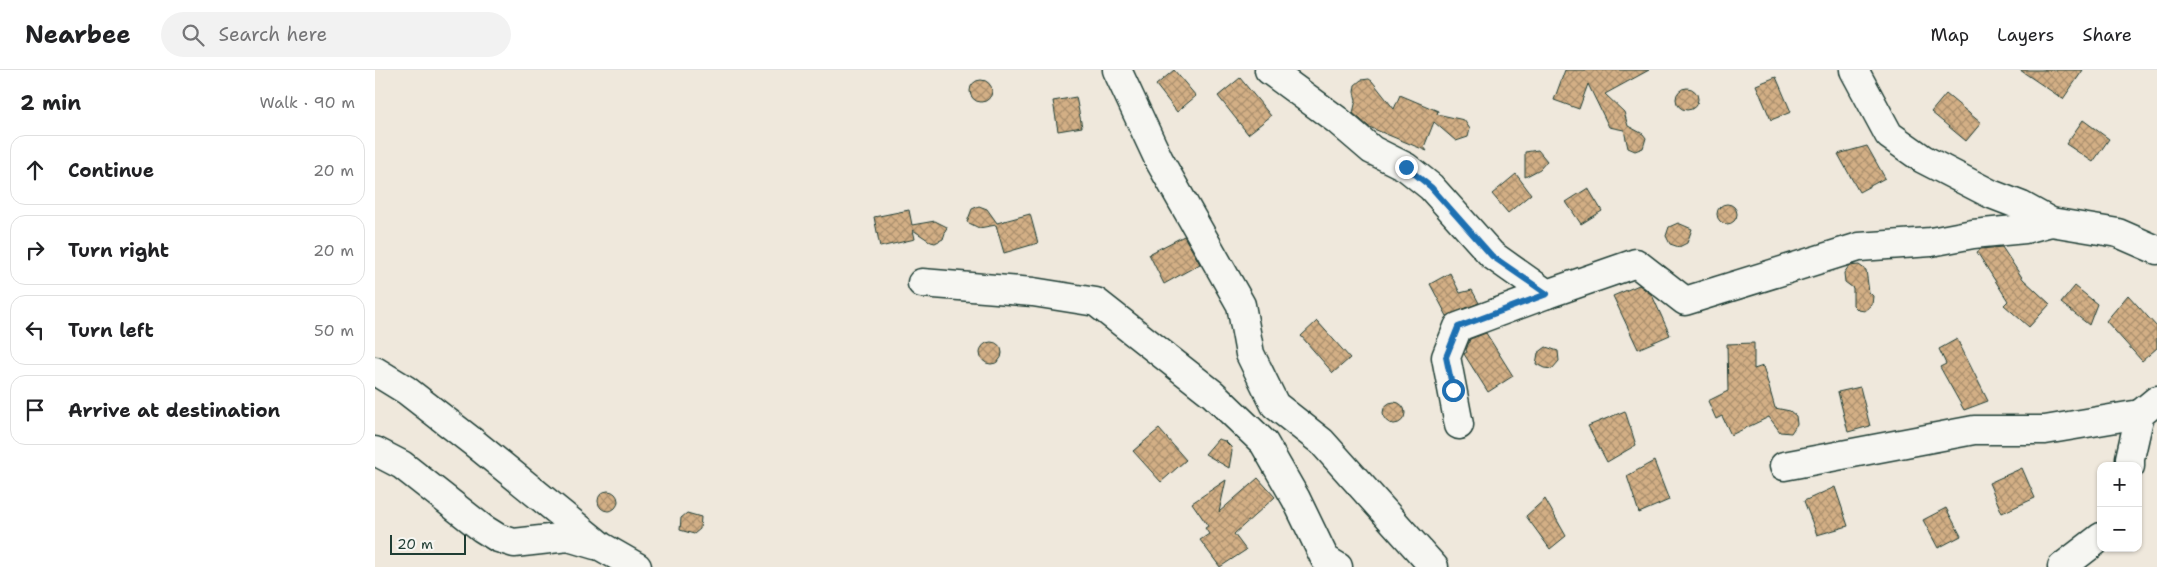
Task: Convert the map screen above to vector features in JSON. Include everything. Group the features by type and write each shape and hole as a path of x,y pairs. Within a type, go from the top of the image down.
{"street":[{"path":"1117,70 1159,160 1241,305 1250,354 1275,405 1322,442 1433,567"},
{"path":"1269,70 1337,120 1372,150 1406,167 1431,187 1492,256 1547,294"},
{"path":"1854,70 1889,135 1923,159 1991,194 2022,206 2051,222 2118,233 2157,250"},
{"path":"1459,425 1446,357 1458,327 1636,263 1685,301 1859,247 1931,242 1973,234 2025,229 2051,222"},
{"path":"922,283 1033,292 1097,302 1213,394 1264,443 1296,500 1325,559 1338,567"},
{"path":"375,370 406,390 601,547 637,567"},
{"path":"1784,466 1974,430 2045,430 2148,407"},
{"path":"2130,462 2148,407"},
{"path":"375,451 403,465 482,528 498,538 514,543 568,537 601,547"},
{"path":"2062,567 2097,540"}],"building":[{"path":"1174,70 1196,96 1177,112 1156,85"},
{"path":"1565,70 1649,70 1605,94 1624,112 1628,126 1643,134 1646,138 1643,148 1635,151 1628,148 1624,130 1609,127 1588,84 1579,109 1554,100"},
{"path":"2020,70 2083,70 2063,99"},
{"path":"1776,77 1791,112 1771,120 1756,85"},
{"path":"1240,78 1271,116 1248,134 1218,96"},
{"path":"1369,79 1394,109 1400,95 1438,111 1437,114 1464,120 1470,129 1468,137 1456,141 1434,122 1424,147 1427,151 1369,127 1353,113 1356,100 1355,85 1361,80"},
{"path":"981,80 991,87 992,91 985,101 981,102 971,95 970,91 977,81"},
{"path":"1687,88 1697,95 1698,99 1691,109 1687,110 1677,103 1676,99 1683,89"},
{"path":"1946,94 1981,123 1966,141 1931,112"},
{"path":"1076,97 1082,127 1058,131 1053,101"},
{"path":"2083,120 2109,139 2093,162 2066,144"},
{"path":"1867,146 1885,178 1859,192 1838,154"},
{"path":"1538,150 1547,161 1540,169 1525,177 1525,152"},
{"path":"1516,174 1531,194 1508,213 1492,194"},
{"path":"1588,188 1602,211 1581,224 1566,202"},
{"path":"1723,204 1731,204 1737,210 1737,218 1731,224 1723,224 1717,218 1717,210"},
{"path":"979,206 987,209 997,223 1030,214 1038,243 1004,253 996,225 979,228 967,222 972,209"},
{"path":"909,210 912,225 935,221 947,227 943,239 935,243 931,242 913,230 915,239 880,247 874,217"},
{"path":"1678,223 1692,229 1687,243 1679,247 1670,244 1666,236 1669,227"},
{"path":"1184,236 1200,264 1164,284 1149,254"},
{"path":"2002,247 2023,279 2050,304 2029,327 2004,305 2008,301 1977,252 1981,249"},
{"path":"1859,265 1866,270 1869,292 1873,296 1872,305 1865,311 1858,310 1853,305 1853,288 1845,282 1844,273 1849,266"},
{"path":"1450,273 1460,293 1472,290 1479,303 1447,316 1430,284"},
{"path":"1639,285 1652,295 1670,335 1638,349 1613,296"},
{"path":"2075,286 2097,304 2089,325 2061,303"},
{"path":"2128,295 2157,327 2157,348 2142,361 2106,321"},
{"path":"1317,321 1350,358 1333,373 1301,336"},
{"path":"1486,333 1513,376 1488,392 1464,354 1467,352 1470,339"},
{"path":"1957,339 1988,401 1964,410 1940,367 1946,364 1939,349"},
{"path":"991,342 1001,349 1002,353 995,363 991,364 981,357 980,353 987,343"},
{"path":"1754,343 1754,369 1763,366 1775,408 1790,411 1796,416 1797,424 1791,433 1780,432 1769,417 1731,435 1722,416 1716,419 1708,401 1728,391 1727,344"},
{"path":"1546,347 1558,351 1559,361 1552,369 1536,364 1538,353"},
{"path":"1860,387 1870,426 1848,432 1838,392"},
{"path":"1394,402 1404,409 1405,413 1398,423 1394,424 1384,417 1383,413 1390,403"},
{"path":"1625,411 1636,445 1607,462 1588,426"},
{"path":"1159,429 1186,460 1161,482 1133,451"},
{"path":"1218,439 1225,441 1231,447 1229,468 1205,454"},
{"path":"1654,461 1669,500 1639,513 1627,476"},
{"path":"2022,468 2035,498 2002,513 1989,483"},
{"path":"1258,478 1275,497 1234,534 1246,550 1220,567 1200,540 1209,534 1205,528 1208,526 1192,503 1226,480 1219,512"},
{"path":"1835,487 1848,526 1817,535 1804,501"},
{"path":"604,491 612,491 618,497 618,505 612,511 604,511 598,505 598,497"},
{"path":"1545,499 1566,536 1550,549 1526,516"},
{"path":"1946,508 1961,536 1938,548 1923,520"},
{"path":"687,513 701,517 700,529 694,534 680,530 681,518"}],"route":[{"path":"1406,167 1431,187 1492,256 1547,294 1458,327 1446,357 1453,390"}]}
